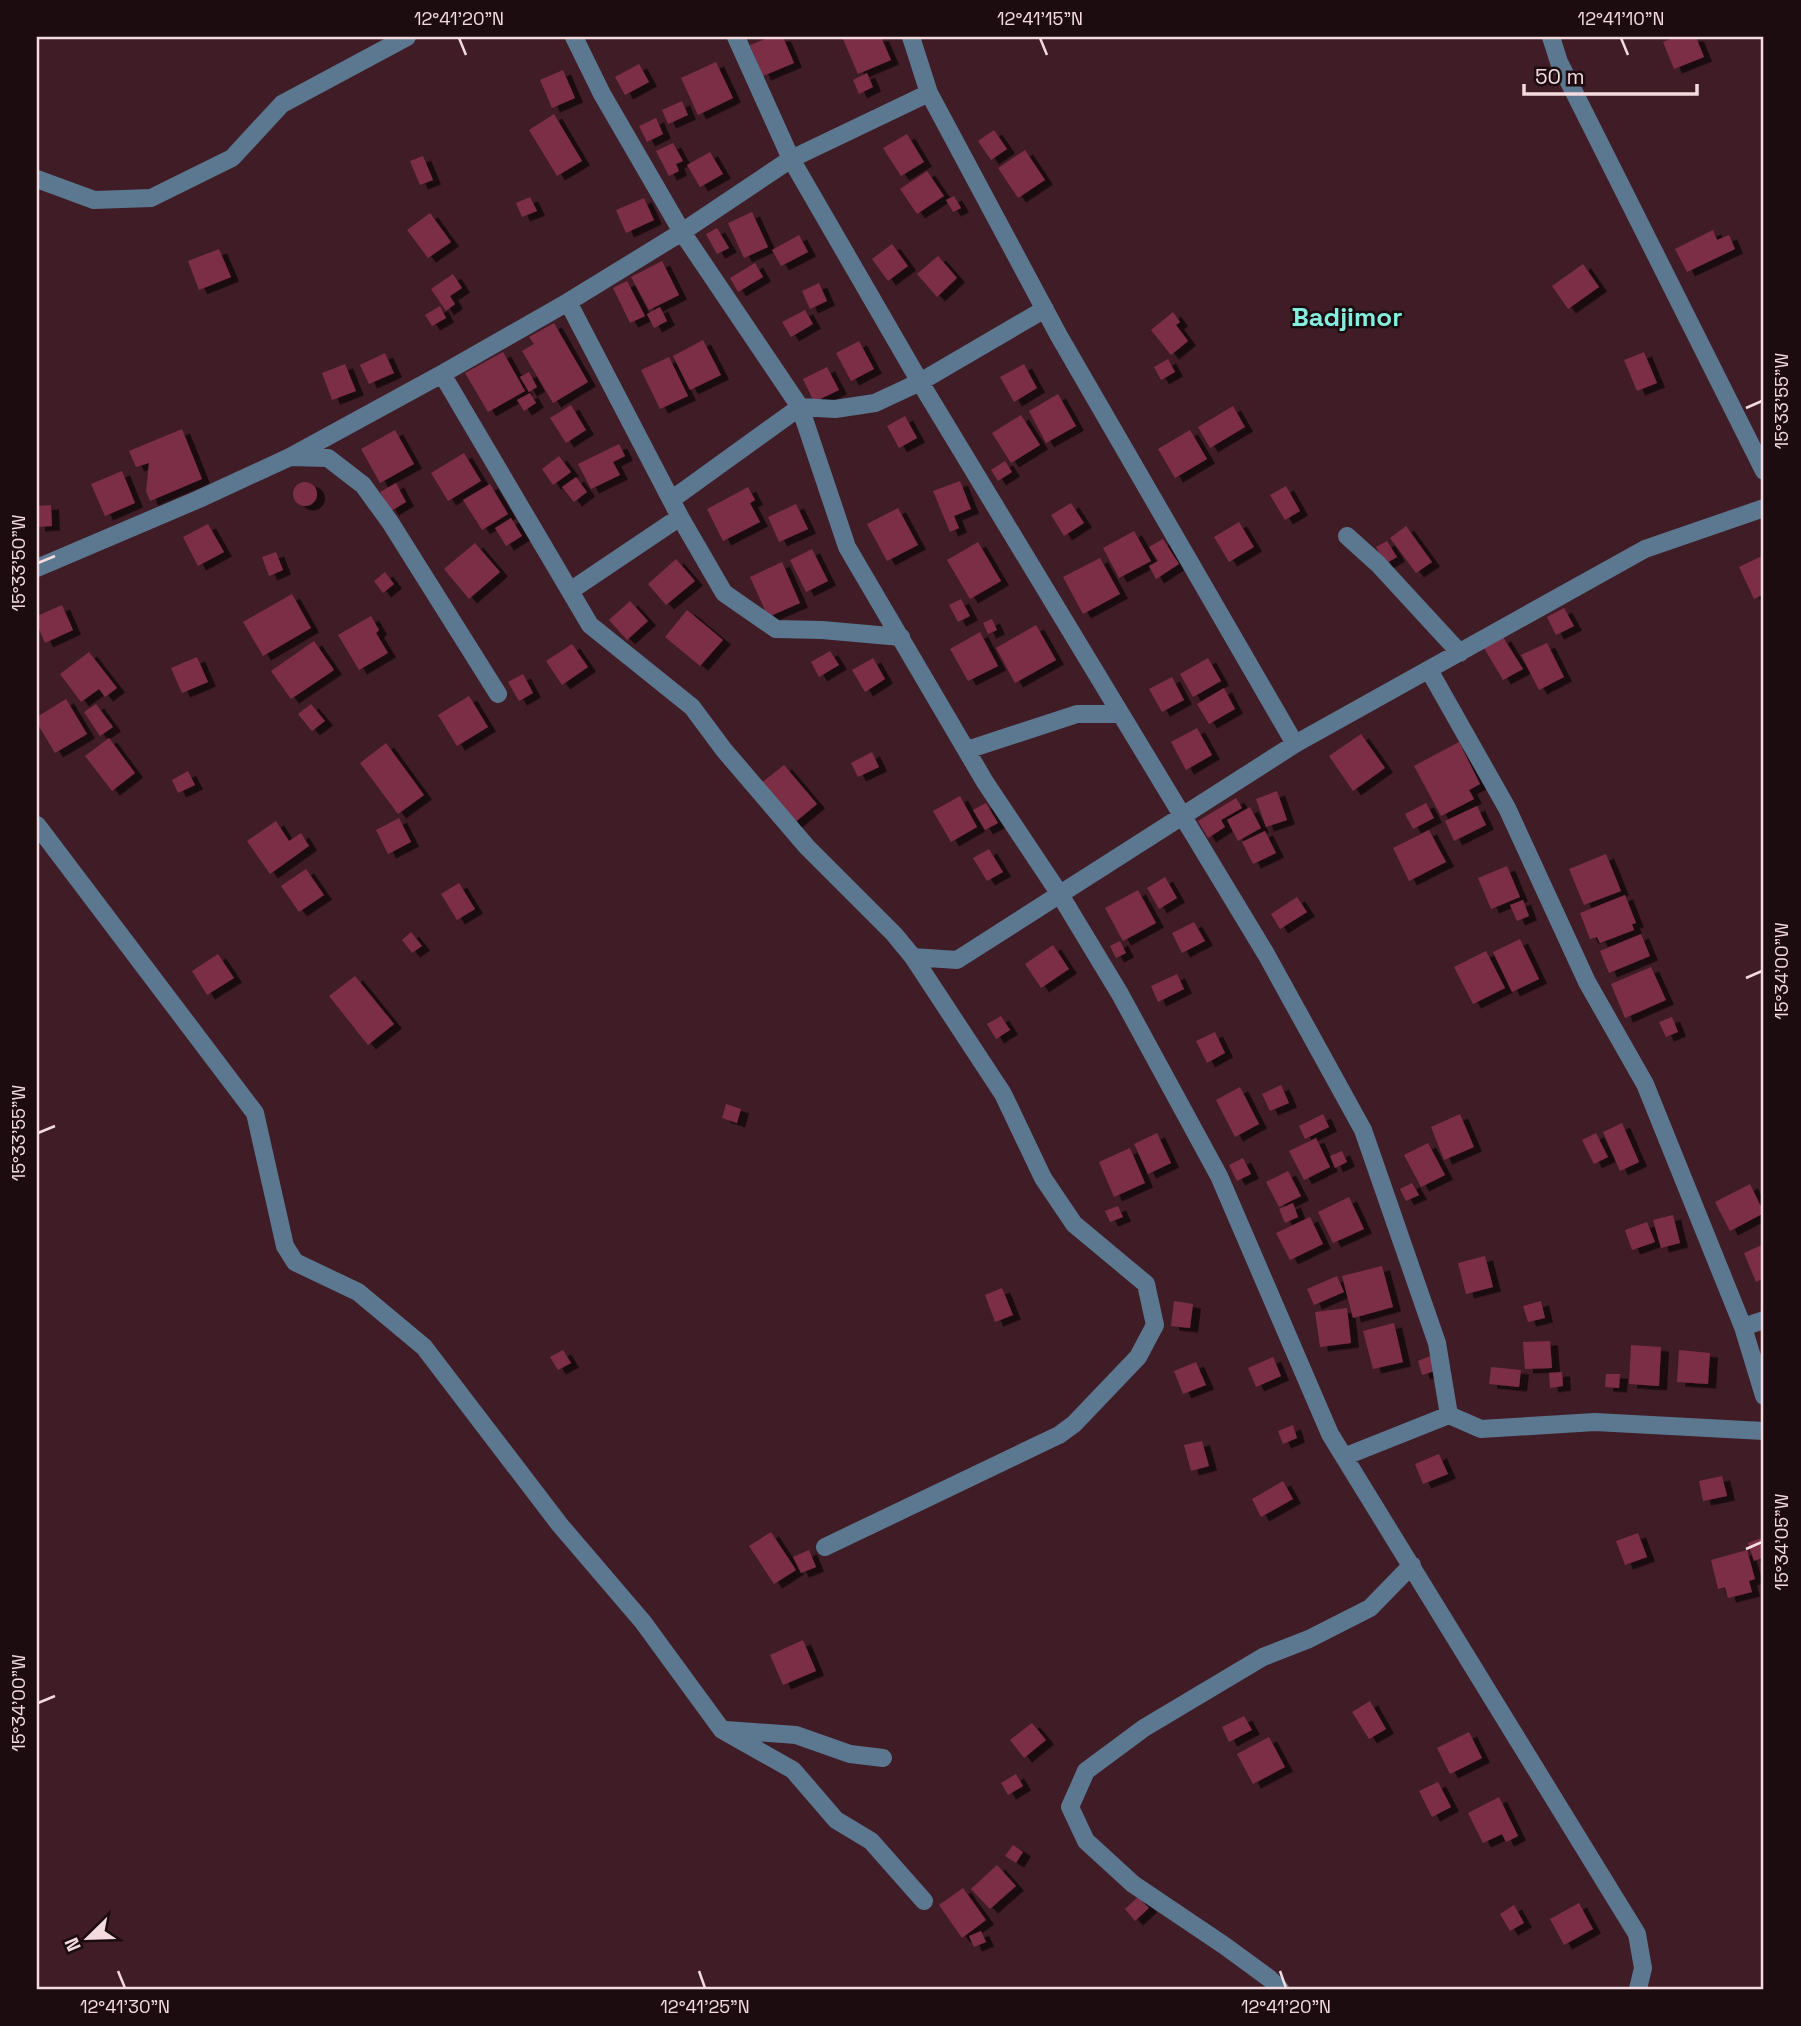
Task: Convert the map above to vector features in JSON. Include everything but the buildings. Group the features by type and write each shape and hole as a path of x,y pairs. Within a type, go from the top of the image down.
{"street":[{"path":"37,179 94,200 151,198 232,158 282,104 407,37"},
{"path":"574,37 602,94 682,232 800,407 847,547 985,782 1059,893 1120,994 1219,1176 1330,1434 1346,1456 1637,1934 1643,1968 1638,1989"},
{"path":"736,37 791,159 920,382 1266,954 1363,1130 1437,1343 1449,1415"},
{"path":"911,37 929,93 1045,309 1295,744"},
{"path":"1551,37 1559,62 1764,471"},
{"path":"37,569 290,457 568,302 682,232 791,159 929,93"},
{"path":"568,302 680,517 724,593 776,629 822,629 901,637"},
{"path":"671,500 800,407 835,409 876,403 920,382 1045,309"},
{"path":"442,374 590,625 692,707 724,750 807,847 894,934 913,957 1003,1094 1042,1178 1074,1224 1146,1284 1154,1325 1138,1357 1074,1424 1059,1435 825,1547"},
{"path":"290,457 328,458 363,485 390,522 498,694"},
{"path":"913,957 957,960 1295,744 1645,549 1764,508"},
{"path":"570,591 680,517"},
{"path":"1347,536 1378,564 1460,653"},
{"path":"1429,670 1507,808 1587,982 1644,1084 1743,1327 1764,1396"},
{"path":"967,750 1077,714 1121,714"},
{"path":"37,825 255,1113 285,1246 295,1262 358,1292 424,1347 560,1525 643,1622 722,1730 793,1770 836,1820 871,1841 924,1901"},
{"path":"1743,1327 1764,1320"},
{"path":"1346,1456 1449,1415 1481,1429 1595,1422 1764,1431"},
{"path":"1280,1989 1236,1954 1133,1884 1086,1842 1070,1807 1086,1771 1144,1728 1264,1657 1309,1639 1370,1608 1412,1565"},
{"path":"722,1730 796,1735 850,1754 883,1758"}],"district":[{"name":"Badjimor","path":"1347,317"}]}
